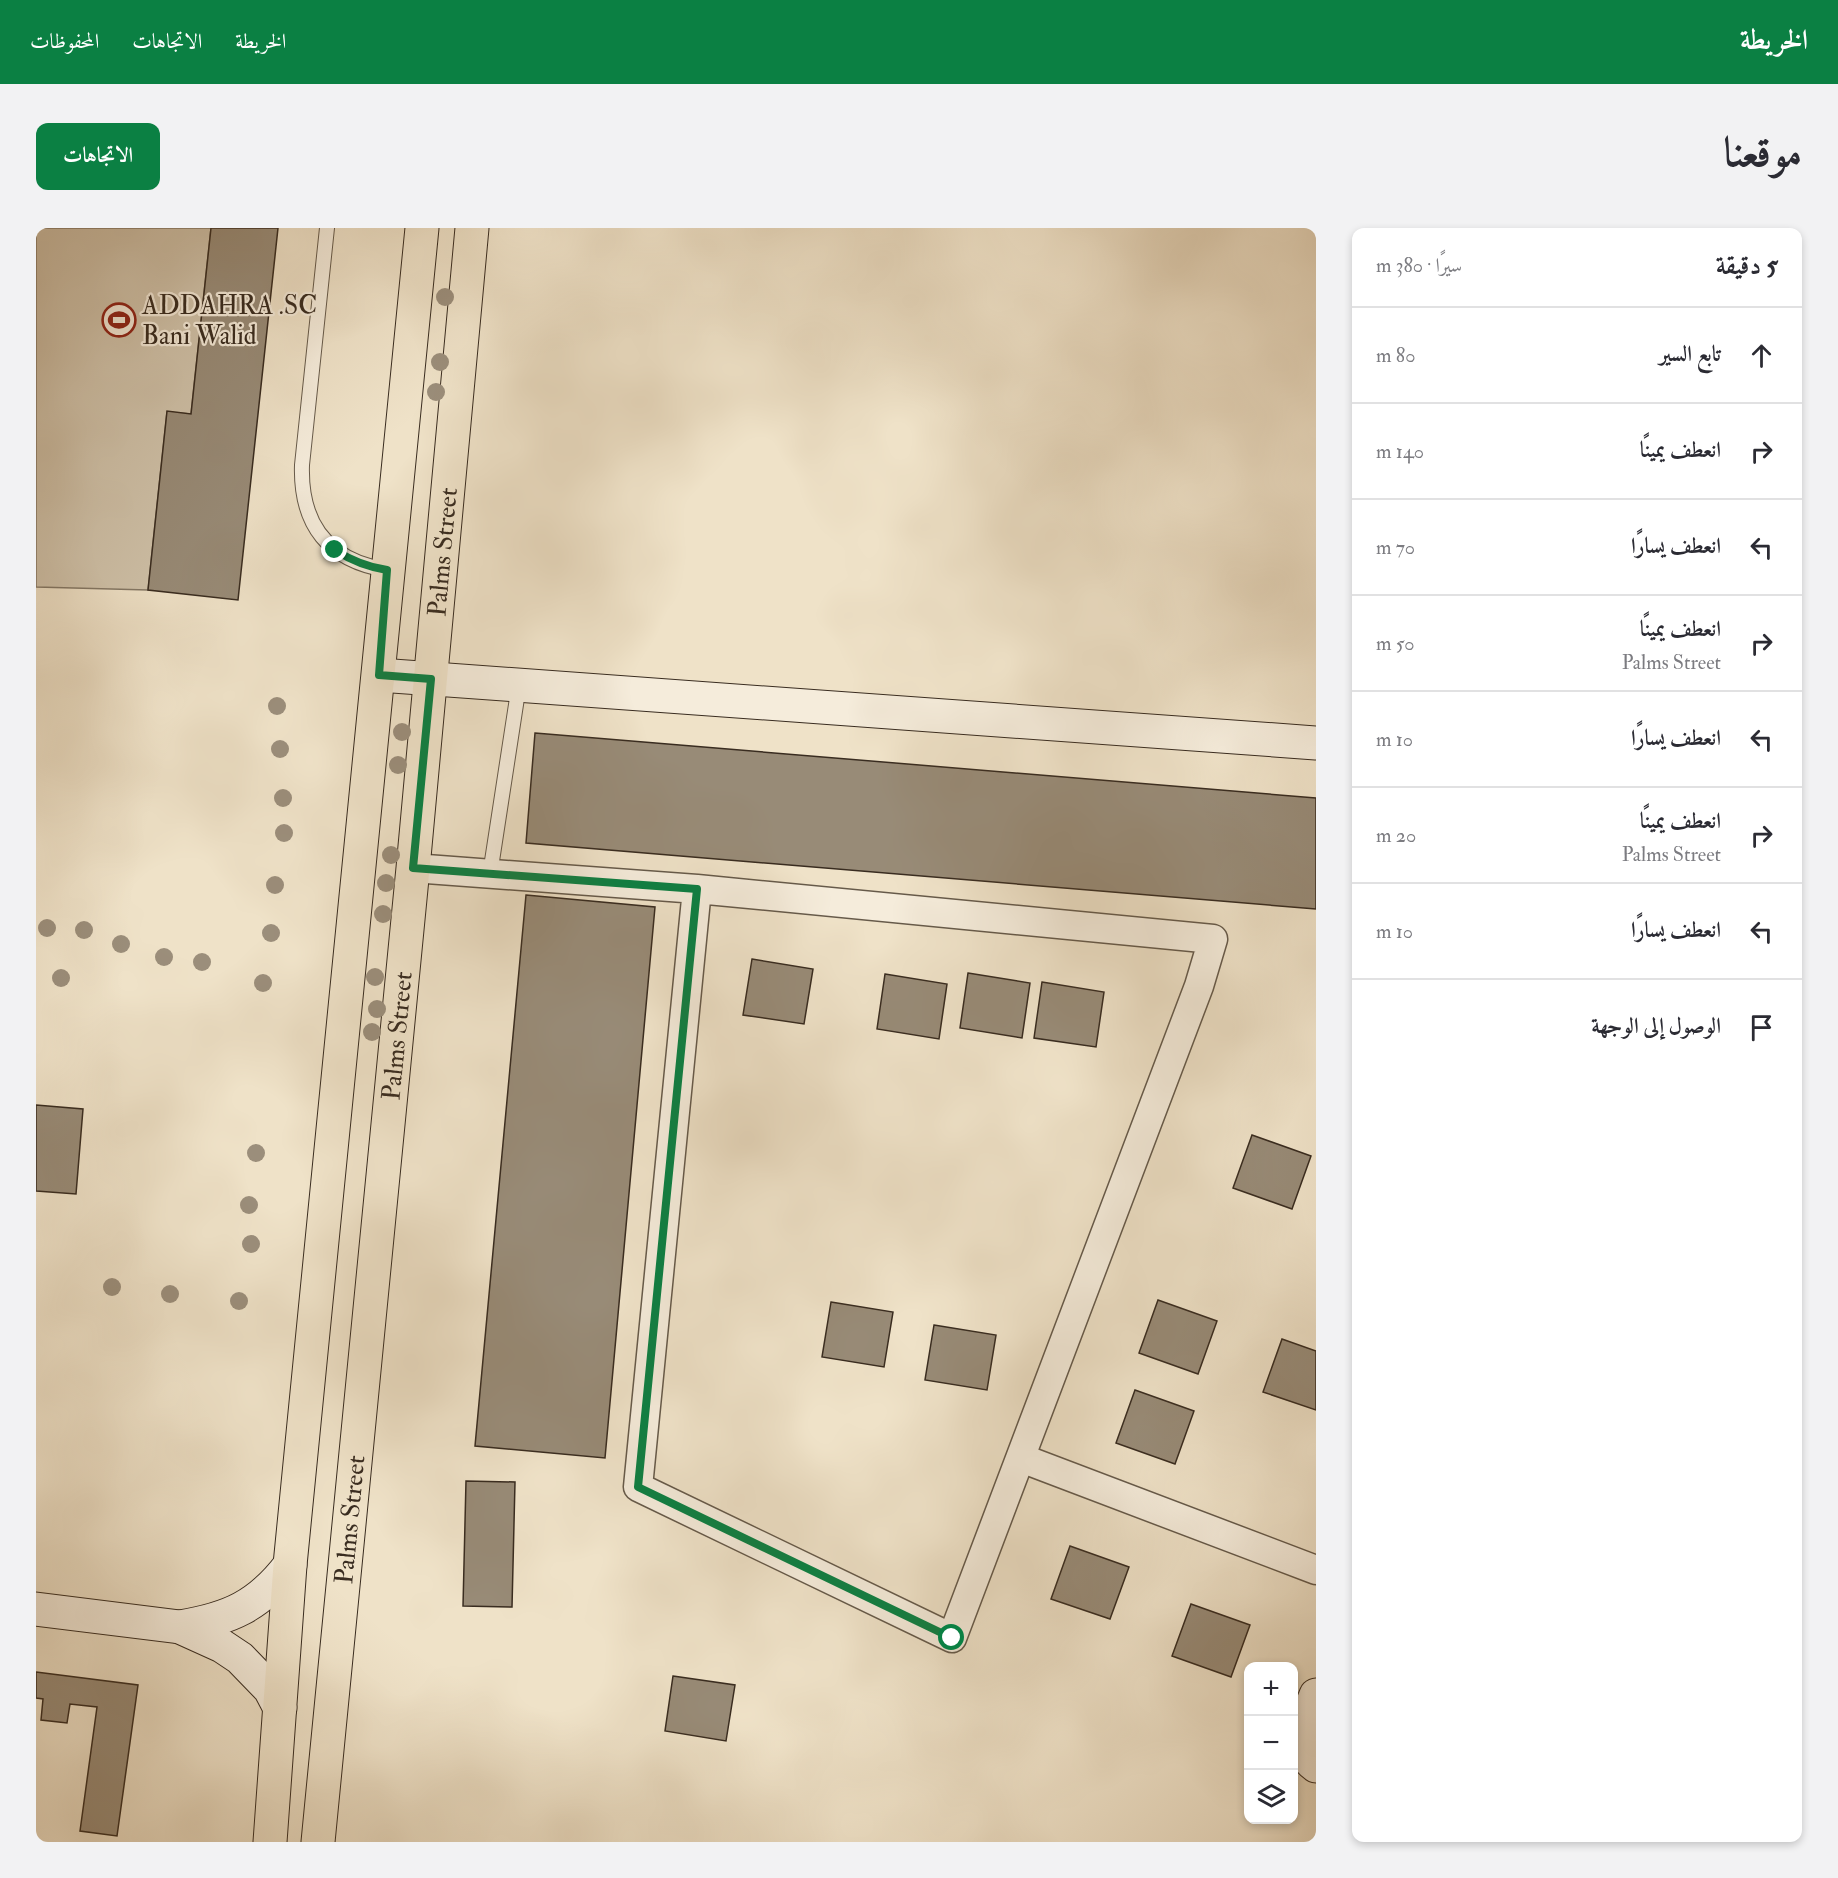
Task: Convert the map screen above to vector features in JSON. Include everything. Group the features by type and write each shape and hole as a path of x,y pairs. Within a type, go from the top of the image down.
{"main road":[{"name":"Palms Street","path":"270,1842 290,1565 422,228"},
{"name":"Palms Street","path":"318,1842 413,868 472,228"}],"street":[{"path":"379,675 1316,744"},
{"path":"413,868 697,889 1213,939 1199,986 952,1638 638,1487 697,889"},
{"path":"1021,1458 1316,1570"},
{"path":"36,1609 180,1627 204,1623 244,1609 262,1597 290,1565"},
{"path":"180,1627 222,1646 240,1658 270,1689 280,1708"},
{"path":"1316,1695 1301,1741 1307,1759 1316,1766"}],"lane":[{"path":"327,228 302,465 301,485 304,503 321,537 335,550 360,564 387,570"},
{"path":"490,874 519,685"}],"shaded area":[{"name":"ADDAHRA .SC Bani Walid","path":"36,228 211,228 191,414 167,412 148,590 36,587"}],"building":[{"path":"211,228 278,228 238,600 148,590 167,411 191,414"},
{"path":"535,733 1316,798 1316,909 526,843"},
{"path":"526,895 655,907 605,1458 475,1446"},
{"path":"752,959 813,969 804,1024 743,1015"},
{"path":"968,973 1030,983 1022,1038 960,1028"},
{"path":"885,974 947,984 939,1039 877,1029"},
{"path":"1042,982 1104,992 1096,1047 1034,1038"},
{"path":"36,1105 83,1109 76,1194 36,1191"},
{"path":"1252,1135 1311,1156 1292,1209 1233,1188"},
{"path":"1158,1300 1217,1321 1198,1374 1139,1353"},
{"path":"831,1302 893,1312 884,1367 822,1357"},
{"path":"934,1325 996,1335 987,1390 925,1380"},
{"path":"1282,1339 1316,1351 1316,1410 1263,1392"},
{"path":"1135,1390 1194,1411 1175,1464 1116,1443"},
{"path":"466,1481 515,1482 512,1607 463,1606"},
{"path":"1070,1546 1129,1567 1110,1619 1051,1599"},
{"path":"1191,1604 1250,1625 1231,1677 1172,1656"},
{"path":"36,1672 138,1685 117,1836 80,1831 97,1707 70,1704 67,1723 41,1720 43,1699 36,1698"},
{"path":"673,1676 735,1685 726,1741 665,1731"}],"place":[{"name":"ADDAHRA .SC Bani Walid","path":"119,320"}],"route":[{"path":"335,550 351,561 387,570 379,675 431,679 413,868 697,889 638,1487 952,1638"}]}
